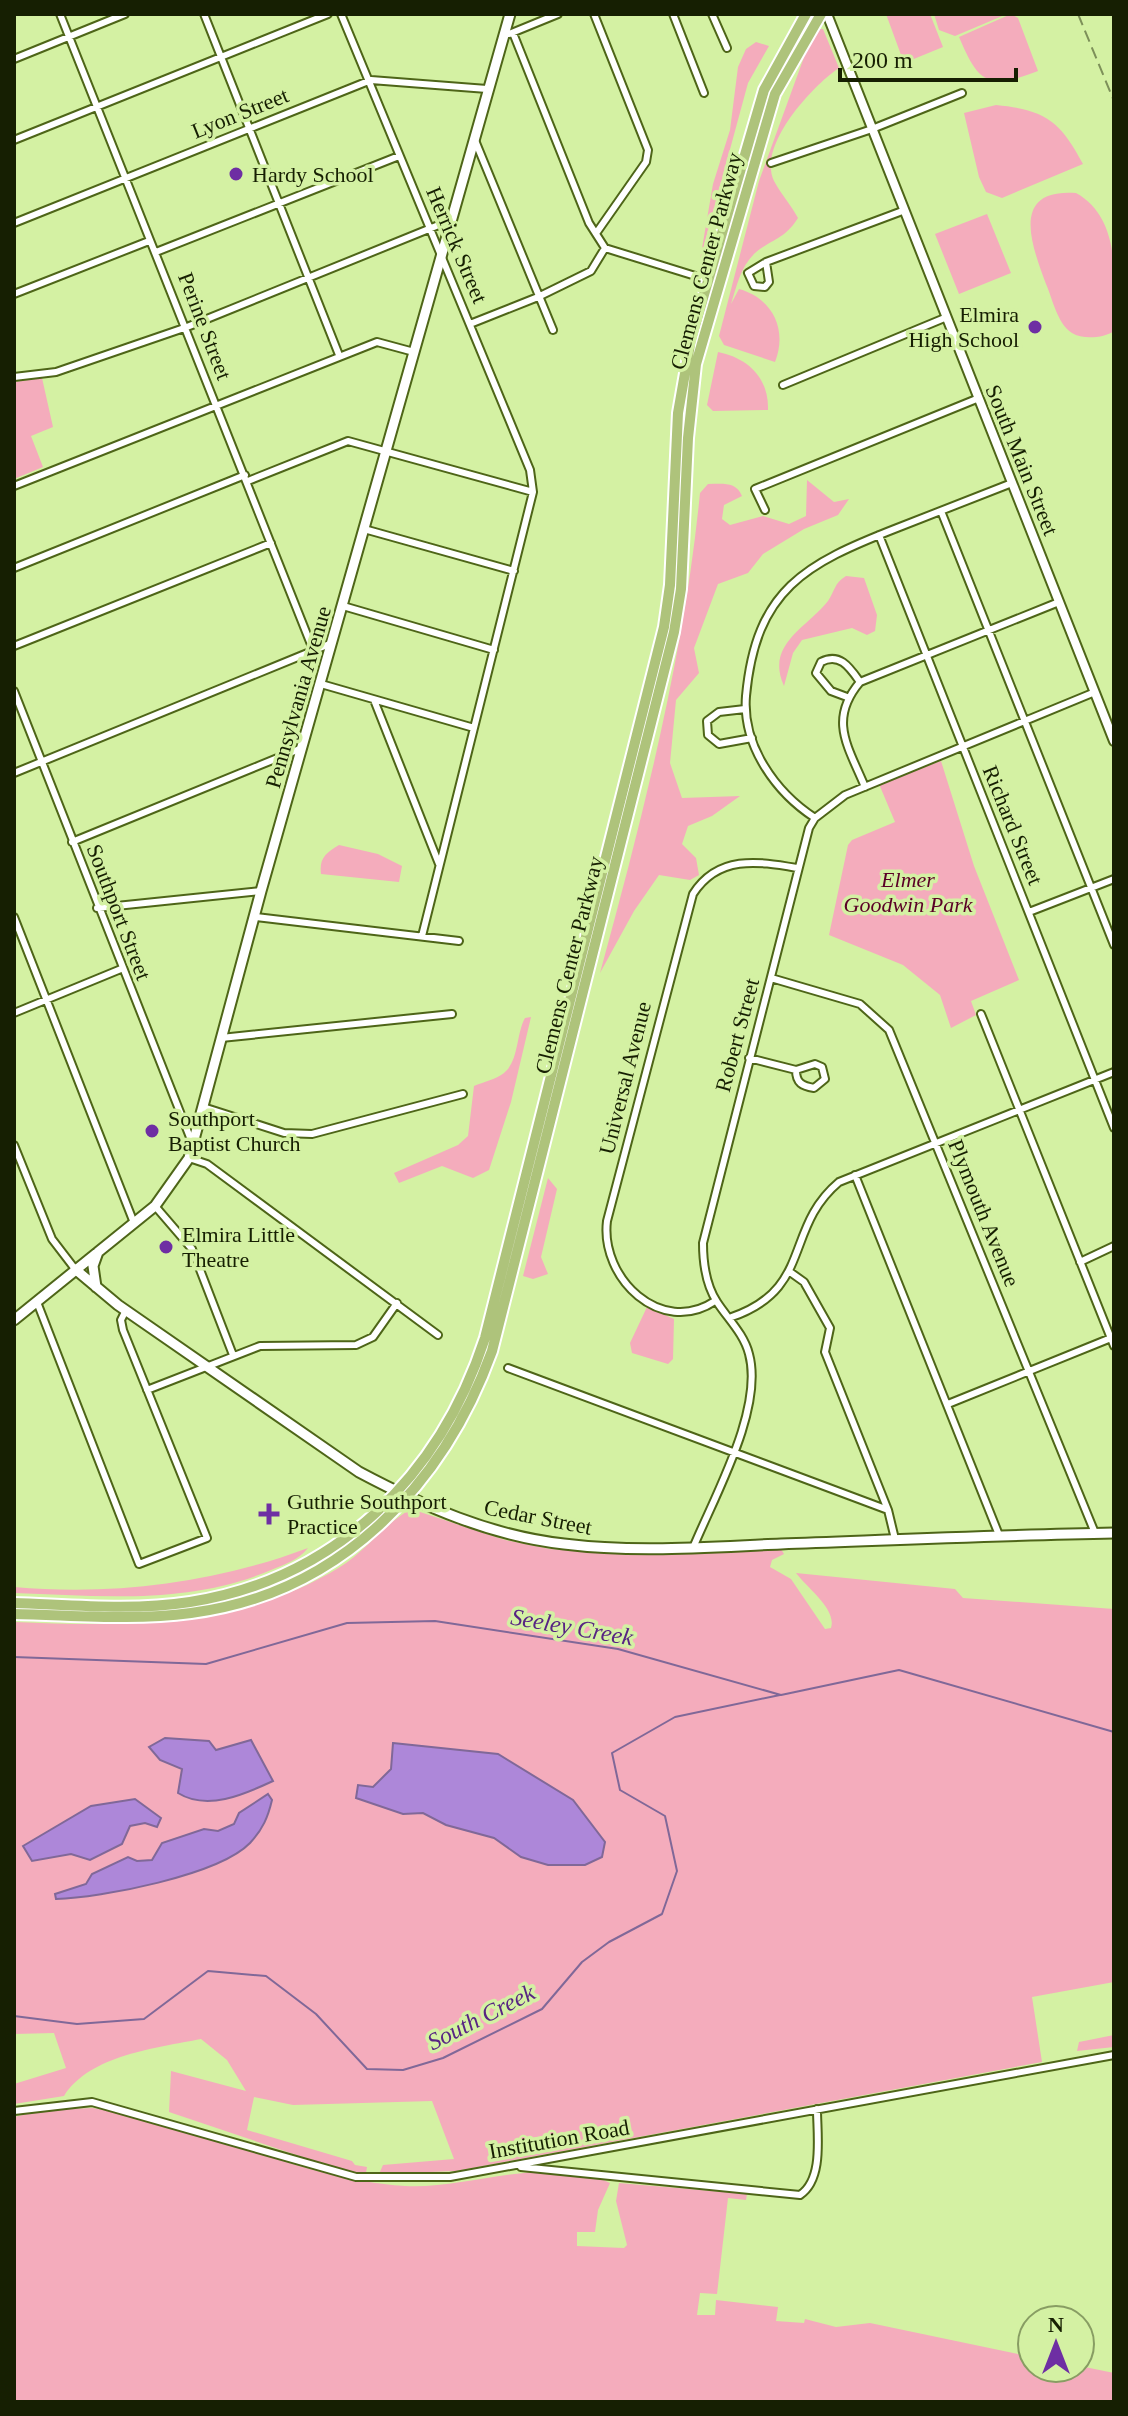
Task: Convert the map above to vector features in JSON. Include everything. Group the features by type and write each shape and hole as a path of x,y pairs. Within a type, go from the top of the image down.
{"main road":[{"name":"Pennsylvania Avenue","path":"14,1320 155,1206 189,1158 487,89 508,34 510,14"},
{"name":"Clemens Center Parkway","path":"713,282 764,90 806,14"},
{"name":"Clemens Center Parkway","path":"14,1614 159,1616 212,1610 254,1598 330,1562 403,1495 443,1434 471,1377 517,1212 664,627 670,585 678,413 684,370 775,94 821,14"},
{"path":"96,1287 93,1266 98,1251"},
{"name":"Cedar Street","path":"75,1269 126,1310 359,1472 403,1495 481,1527 562,1544 653,1550 1114,1533"},
{"name":"Clemens Center Parkway","path":"14,1603 147,1606 230,1594 271,1581 325,1552 403,1495"}],"street":[{"name":"Perine Street","path":"60,14 314,652"},
{"path":"14,59 125,14"},
{"path":"204,14 339,355"},
{"path":"14,140 328,14"},
{"name":"Herrick Street","path":"341,14 371,80 399,156 530,470 533,492"},
{"path":"558,14 508,34 589,223 605,248 713,282"},
{"path":"594,14 648,150 646,162 597,232"},
{"path":"673,14 704,93"},
{"path":"712,14 727,48"},
{"name":"South Main Street","path":"827,14 1114,741"},
{"name":"Lyon Street","path":"14,223 371,80 487,89"},
{"path":"771,163 872,129 962,93"},
{"path":"474,138 553,330"},
{"path":"156,252 399,156"},
{"path":"766,262 769,282 765,287 754,286 748,273 766,262 905,210"},
{"path":"14,377 56,372 187,327 451,220"},
{"path":"14,294 149,241"},
{"path":"470,324 538,297 591,271 605,248"},
{"path":"783,385 947,317"},
{"path":"14,486 377,342 414,352"},
{"path":"765,510 755,489 979,398"},
{"path":"14,568 348,441 387,449 533,492 422,936"},
{"path":"1012,483 825,557 775,602 750,658 745,709 752,738 770,776 790,799 815,818 845,795 1095,692"},
{"path":"941,511 1114,945"},
{"path":"364,529 514,571"},
{"name":"Richard Street","path":"879,535 1114,1128"},
{"path":"14,646 271,543"},
{"path":"865,787 844,736 842,720 847,697 860,682 1059,602"},
{"path":"343,606 494,650"},
{"path":"14,773 332,643"},
{"path":"847,697 821,684 816,673 821,662 828,658 848,664 860,682"},
{"path":"321,684 474,728"},
{"name":"Southport Street","path":"14,691 193,1146"},
{"path":"374,700 439,865"},
{"path":"745,709 712,715 707,721 708,735 719,744 752,738"},
{"path":"72,842 303,747"},
{"name":"Robert Street","path":"693,1548 733,1451 752,1386 749,1355 729,1318 715,1301 703,1261 703,1243 797,868 815,818"},
{"name":"Universal Avenue","path":"715,1301 694,1308 670,1309 648,1302 628,1289 610,1262 605,1239 607,1221 693,894 707,877 732,864 754,861 797,868"},
{"path":"1029,912 1114,879"},
{"path":"97,908 261,891"},
{"path":"14,917 135,1224"},
{"path":"256,917 459,941"},
{"path":"14,1013 121,969"},
{"name":"Plymouth Avenue","path":"771,978 860,1004 879,1018 897,1045 1095,1534"},
{"path":"221,1038 452,1014"},
{"path":"981,1014 1114,1346"},
{"path":"749,1058 796,1070 815,1064 822,1067 825,1079 814,1088 804,1086 798,1082 796,1070"},
{"path":"729,1318 767,1300 790,1272 807,1222 819,1200 839,1182 1114,1072"},
{"path":"203,1107 284,1133 312,1134 463,1094"},
{"name":"Cedar Street","path":"14,1145 52,1239 75,1269"},
{"path":"189,1158 207,1164 438,1335"},
{"path":"855,1175 999,1535"},
{"path":"155,1206 192,1249 233,1355"},
{"path":"1080,1262 1114,1246"},
{"path":"790,1272 804,1282 830,1328 825,1352 888,1510 895,1539"},
{"path":"37,1302 139,1564 207,1538 123,1330 121,1320 126,1310"},
{"path":"147,1390 260,1346 356,1345 373,1337 397,1303"},
{"path":"948,1404 1111,1338"},
{"path":"508,1368 888,1510"},
{"name":"Institution Road","path":"14,2111 92,2102 356,2177 450,2177 1114,2055"},
{"path":"514,2166 800,2195 809,2189 814,2175 817,2109"}],"green space":[{"path":"886,14 930,14 943,47 904,63"},
{"path":"934,14 1007,14 955,36 939,30"},
{"path":"1011,14 1018,18 1038,71 1007,80 987,79 973,65 959,37"},
{"path":"823,29 839,68 815,88 790,118 773,151 771,167 774,181 798,218 786,232 750,258 731,304 739,289 751,293 768,307 780,338 775,362 724,345 719,336 759,181 807,49"},
{"path":"756,42 769,46 748,83 700,260 713,184 730,130 738,67 746,49"},
{"path":"996,105 1027,110 1050,120 1067,137 1083,164 1002,198 986,192 979,177 964,113"},
{"path":"1076,193 1091,204 1102,219 1113,254 1114,331 1099,337 1077,335 1067,329 1056,311 1032,237 1033,210 1041,200 1055,194"},
{"path":"987,214 1011,273 959,294 935,234"},
{"path":"718,352 739,359 755,371 765,388 768,410 713,411 707,405"},
{"path":"42,378 53,427 31,436 43,467 14,479 14,382"},
{"path":"807,480 834,502 849,499 838,515 804,529 763,554 748,573 718,584 694,648 699,673 676,700 670,763 682,798 740,796 712,816 688,826 682,844 696,858 699,875 690,880 659,875 634,911 600,973 632,855 673,675 700,493 708,484 728,484 739,491 742,496 724,505 722,519 730,525 763,516 789,524 806,516"},
{"path":"846,576 864,578 877,615 875,631 867,635 852,628 802,640 793,653 784,686 780,659 784,648 828,601 837,584"},
{"name":"Elmer Goodwin Park","path":"941,761 974,866 1019,980 971,1001 976,1015 951,1028 940,995 903,965 829,935 848,845 852,840 895,822 879,784"},
{"path":"339,845 378,854 402,866 399,882 321,874 324,856"},
{"path":"531,1017 511,1102 489,1170 473,1178 442,1166 399,1183 394,1173 458,1145 468,1136 474,1086 498,1077 509,1068 522,1024 525,1018"},
{"path":"548,1178 557,1189 541,1257 548,1274 533,1279 523,1276"},
{"path":"647,1307 674,1319 673,1359 668,1364 632,1353 630,1343"},
{"path":"411,1509 505,1540 550,1549 663,1554 781,1549 784,1554 772,1560 770,1567 791,1579 825,1629 831,1628 830,1614 796,1573 955,1589 963,1598 1114,1609 1114,1982 1032,1997 1042,2062 456,2171 379,2174 383,2165 454,2159 432,2101 293,2105 254,2097 247,2130 352,2161 355,2165 367,2167 366,2173 344,2171 169,2112 171,2071 246,2091 227,2060 201,2039 145,2050 107,2062 76,2082 64,2096 14,2104 14,2084 66,2068 54,2033 14,2034 14,1622 140,1623 223,1613 263,1602 302,1587 340,1567"},
{"path":"308,1548 282,1566 208,1589 144,1596 14,1593 14,1587 89,1590 163,1584 237,1570"},
{"path":"1114,2035 1114,2047 1077,2051 1079,2042"},
{"path":"93,2108 135,2114 309,2169 371,2182 429,2186 535,2172 562,2171 587,2175 610,2183 598,2210 595,2232 577,2232 577,2246 624,2248 627,2245 616,2201 619,2183 747,2194 746,2200 728,2198 717,2294 700,2293 697,2315 715,2315 716,2300 778,2307 776,2321 804,2323 805,2319 836,2327 870,2323 1016,2354 1016,2384 1096,2384 1096,2369 1114,2373 1114,2402 14,2402 14,2117 44,2110"}],"shaded area":[{"path":"165,1738 209,1741 216,1750 251,1740 273,1781 225,1799 201,1801 189,1798 178,1793 182,1769 160,1760 149,1747"},
{"path":"393,1743 498,1754 573,1800 605,1842 602,1857 585,1865 548,1865 521,1857 494,1838 446,1825 423,1813 403,1814 356,1798 358,1785 373,1787 391,1769"},
{"path":"268,1794 272,1800 262,1828 235,1855 158,1883 56,1899 55,1894 86,1884 92,1874 128,1857 137,1861 152,1860 162,1843 204,1829 218,1831 234,1824 239,1813"},
{"path":"135,1799 161,1818 157,1827 145,1823 130,1826 122,1844 90,1860 71,1854 32,1861 23,1846 91,1806"}],"waterway":[{"name":"Seeley Creek","path":"14,1657 206,1664 347,1623 435,1621 618,1649 781,1695 899,1670 1114,1732"},
{"name":"South Creek","path":"14,2016 77,2024 144,2019 208,1971 266,1976 316,2014 367,2069 403,2070 443,2058 542,2009 582,1962 609,1942 662,1914 677,1871 665,1816 620,1790 612,1753 675,1717 780,1695"}],"railway":[{"path":"1078,14 1114,101"}],"place":[{"name":"Hardy School","path":"236,174"},
{"name":"Elmira High School","path":"1035,327"},
{"name":"Southport Baptist Church","path":"152,1131"},
{"name":"Elmira Little Theatre","path":"166,1247"},
{"name":"Guthrie Southport Practice","path":"269,1514"}]}
